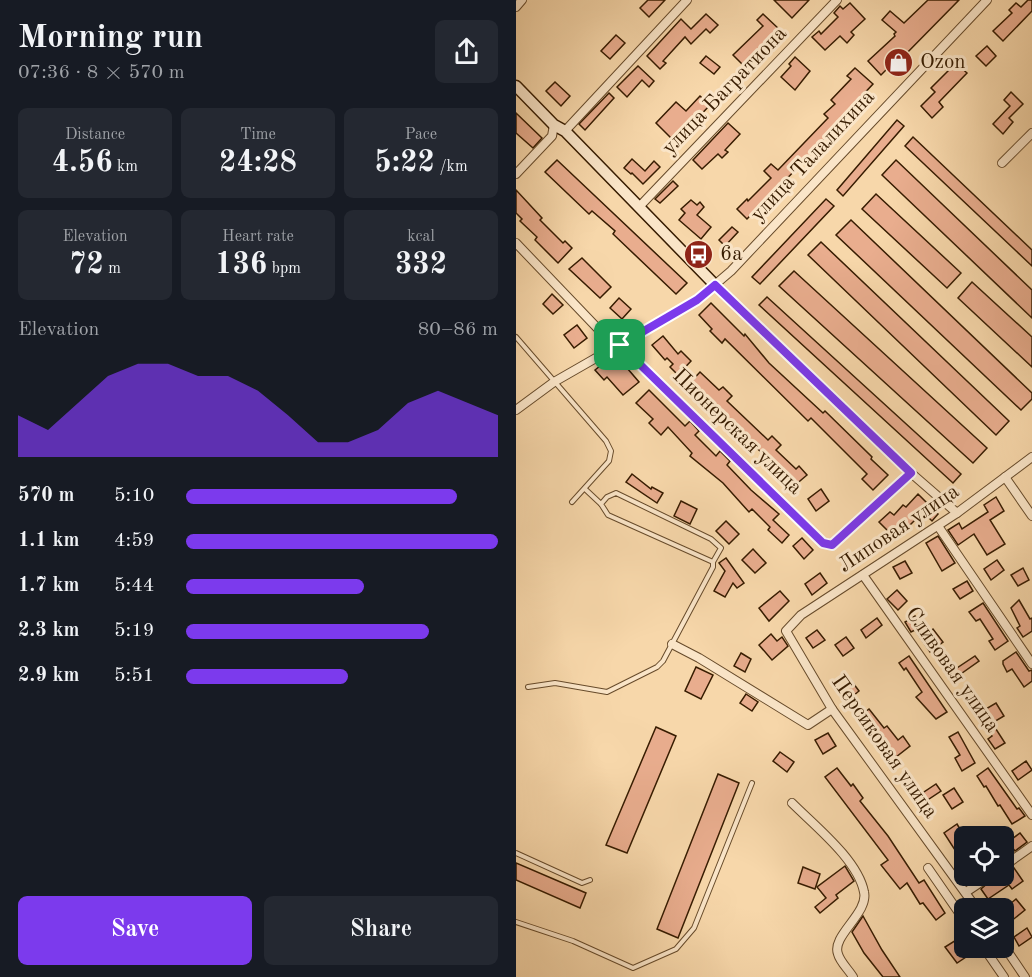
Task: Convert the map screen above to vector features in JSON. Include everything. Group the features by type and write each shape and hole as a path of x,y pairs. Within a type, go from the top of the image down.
{"street":[{"path":"516,7 522,0"},
{"path":"565,131 687,0"},
{"name":"улица Багратиона","path":"639,207 837,0"},
{"name":"улица Талалихина","path":"516,410 554,382 697,300 715,285 987,0"},
{"path":"516,86 554,125 565,131 715,285 911,473 957,513"},
{"path":"516,174 552,136 554,125"},
{"path":"1002,163 1032,133"},
{"name":"Пионерская улица","path":"516,243 603,334 620,345 823,543 832,545 911,473"},
{"name":"Липовая улица","path":"786,631 801,615 938,526 1032,457"},
{"path":"1005,477 1032,516"},
{"path":"938,526 1032,664"},
{"name":"Сливовая улица","path":"863,574 1032,815"},
{"name":"Персиковая улица","path":"786,631 832,709 970,898"},
{"path":"672,644 808,725 832,709"},
{"path":"792,803 846,860 864,891 865,901 837,946 838,955 854,977"},
{"path":"1014,859 1032,846"},
{"path":"928,868 954,906"},
{"path":"966,892 975,886"},
{"path":"991,958 1004,977"},
{"path":"1012,958 1025,977"}],"lane":[{"path":"516,337 606,441 611,451 609,461 572,502"},
{"path":"585,489 601,504 608,515 713,562"},
{"path":"528,687 555,683 607,692 657,667 663,661 721,548 711,539 616,493 607,497 601,504"},
{"path":"516,922 573,941 633,968 676,949 694,928 752,783"},
{"path":"516,853 582,883 590,880"}],"building":[{"path":"648,0 665,0 649,17 640,8"},
{"path":"774,0 809,0 792,18"},
{"path":"928,0 959,0 902,58 904,60 896,68 892,64 881,75 868,61 895,36 896,32 882,20 890,11 904,23"},
{"path":"1028,0 1032,0 1032,11 1003,41 993,31 1012,13 1009,10 1016,3 1021,7"},
{"path":"850,3 865,19 851,32 854,35 847,43 840,36 825,50 812,37 819,31 821,34 838,17 834,13 840,6 843,9"},
{"path":"706,14 718,25 710,33 706,29 691,44 685,37 663,61 666,63 660,69 647,56 681,19 691,29"},
{"path":"763,14 780,30 746,68 733,55 763,26 757,20"},
{"path":"616,35 625,43 610,59 601,51"},
{"path":"987,46 996,56 986,66 976,56"},
{"path":"706,56 720,67 714,74 700,63"},
{"path":"795,57 810,71 795,90 781,77 791,66 789,64"},
{"path":"956,63 967,73 939,102 943,107 932,118 921,106 935,92 931,88"},
{"path":"638,66 654,81 649,87 642,80 627,97 617,87"},
{"path":"855,68 873,84 828,132 830,133 816,149 747,219 737,209 771,178 764,171 771,164 778,170 828,118 824,114 835,104 831,100 851,79 847,76"},
{"path":"555,82 570,96 561,106 546,91"},
{"path":"1011,92 1023,104 1009,118 1013,122 1003,134 993,124 1010,106 1004,100"},
{"path":"609,93 614,98 585,130 579,124"},
{"path":"700,96 710,105 675,142 656,123 676,102 686,111"},
{"path":"516,113 542,138 533,148 516,133"},
{"path":"897,120 904,126 843,196 837,190"},
{"path":"728,123 740,134 725,150 728,152 722,158 718,154 702,169 693,160"},
{"path":"913,137 1032,250 1032,266 905,146"},
{"path":"632,159 645,171 654,161 660,167 643,184 624,168"},
{"path":"557,160 687,283 676,294 613,234 615,231 592,211 589,214 545,172"},
{"path":"896,160 1032,290 1032,318 882,175"},
{"path":"673,181 678,186 660,203 655,199"},
{"path":"516,190 542,218 540,220 563,243 565,241 572,248 558,263 535,240 537,237 520,221 522,219 516,213"},
{"path":"876,194 961,273 947,288 862,209"},
{"path":"826,199 834,206 760,284 752,277"},
{"path":"691,200 697,205 700,202 704,207 697,215 711,227 701,239 679,220 685,213 681,209"},
{"path":"851,220 1032,393 1032,399 1021,410 836,235"},
{"path":"732,227 738,232 725,246 719,240"},
{"path":"821,242 1009,421 996,435 808,255"},
{"path":"582,258 611,287 600,298 569,269"},
{"path":"794,271 987,448 973,463 779,286"},
{"path":"972,282 1032,337 1032,367 958,298"},
{"path":"552,294 563,305 553,314 543,304"},
{"path":"767,297 961,474 953,483 759,305"},
{"path":"619,298 631,309 622,319 610,308"},
{"path":"711,303 744,336 745,334 769,363 823,413 825,411 888,475 873,490 862,479 867,474 811,418 808,421 725,339 722,343 710,331 712,329 699,315"},
{"path":"577,325 587,338 574,348 564,335"},
{"path":"663,336 678,354 681,351 691,361 678,375 670,367 673,364 667,358 665,360 652,345"},
{"path":"615,354 639,382 623,395 607,377 604,380 595,370"},
{"path":"700,372 719,390 723,387 732,396 727,401 768,440 772,436 781,445 776,450 796,469 799,466 807,475 794,486 752,443 750,445 722,421 725,417 702,393 699,396 688,385"},
{"path":"649,390 685,426 690,421 699,431 695,435 716,456 720,451 730,461 727,465 779,514 773,520 789,535 782,543 768,530 770,527 752,509 749,512 723,483 690,456 692,453 668,427 661,435 649,423 653,419 636,403"},
{"path":"632,474 651,489 652,487 663,493 657,503 626,482"},
{"path":"821,489 829,501 816,511 808,499"},
{"path":"918,494 938,514 932,521 923,512 896,539 879,522 890,512 894,515 903,505 906,507"},
{"path":"996,497 1004,511 990,520 1005,544 987,555 974,534 958,545 948,530 959,523 962,529 988,512 984,505"},
{"path":"681,501 697,509 690,524 674,516"},
{"path":"726,521 739,534 729,544 716,531"},
{"path":"938,536 955,563 942,571 926,543"},
{"path":"802,538 813,550 804,559 793,546"},
{"path":"753,549 766,563 755,573 742,560"},
{"path":"726,558 744,583 737,588 733,583 725,597 714,591 725,571 719,563"},
{"path":"997,560 1004,570 991,580 984,569"},
{"path":"905,561 912,573 900,579 893,567"},
{"path":"1023,568 1029,580 1018,586 1011,575"},
{"path":"820,573 827,583 812,595 805,584"},
{"path":"967,581 973,591 960,599 953,589"},
{"path":"897,590 907,601 898,610 887,599"},
{"path":"780,591 789,601 769,621 759,608"},
{"path":"1019,600 1030,619 1032,618 1032,631 1023,637 1017,628 1020,626 1011,608"},
{"path":"983,603 1008,641 995,650 989,641 993,639 980,619 976,621 969,612"},
{"path":"915,616 926,635 933,629 943,642 930,652 915,630 911,632 905,622"},
{"path":"877,618 882,625 866,638 861,630"},
{"path":"817,630 825,640 813,648 806,638"},
{"path":"771,634 777,641 782,637 788,646 772,660 759,645"},
{"path":"846,637 854,648 843,656 835,645"},
{"path":"1016,652 1029,671 1032,670 1032,681 1024,687 1012,669 1007,672 1003,664 1003,661"},
{"path":"741,653 751,659 745,672 734,666"},
{"path":"909,656 947,712 936,719 916,697 922,692 906,668 904,670 899,663"},
{"path":"975,656 979,661 955,678 951,672"},
{"path":"696,667 713,675 701,699 685,691"},
{"path":"853,683 859,691 847,701 840,693"},
{"path":"746,694 758,702 752,711 740,703"},
{"path":"996,703 1004,716 992,723 1005,743 995,749 988,739 992,736 979,713"},
{"path":"869,709 884,728 887,726 898,740 903,736 910,746 896,757 885,743 882,745 859,717"},
{"path":"656,727 676,736 627,853 606,845"},
{"path":"958,732 975,763 962,771 955,758 960,755 949,737"},
{"path":"828,733 836,746 823,754 815,740"},
{"path":"780,752 794,762 787,772 773,761"},
{"path":"1026,761 1032,770 1018,780 1012,771"},
{"path":"837,768 863,798 860,801 888,836 919,883 924,880 945,913 936,920 923,903 920,904 907,883 900,889 881,865 888,860 825,777"},
{"path":"988,768 1017,809 1019,808 1025,816 1012,824 977,776"},
{"path":"718,774 739,783 678,938 657,929"},
{"path":"936,784 941,791 923,803 918,796"},
{"path":"954,788 963,802 952,809 943,795"},
{"path":"954,826 954,848 944,833"},
{"path":"1020,833 1027,842 1015,851 1014,838"},
{"path":"516,863 586,893 580,908 516,880"},
{"path":"845,866 854,881 836,895 838,898 820,913 815,907 826,898 817,887"},
{"path":"803,867 820,874 815,889 798,883"},
{"path":"1014,868 1023,881 1012,889 1010,886 1014,886"},
{"path":"984,886 1008,886 990,898 981,889"},
{"path":"1016,899 1025,910 1014,919 1014,901"},
{"path":"863,916 900,977 883,977 864,953 852,932"},
{"path":"1027,928 1032,937 1019,946 1014,937"},
{"path":"954,941 954,958 964,958 957,963 945,947"}],"place":[{"name":"Ozon","path":"899,62"},
{"name":"6а","path":"699,254"}],"route":[{"path":"715,285 911,473 832,545 823,543 620,345 697,300 715,285"}]}
